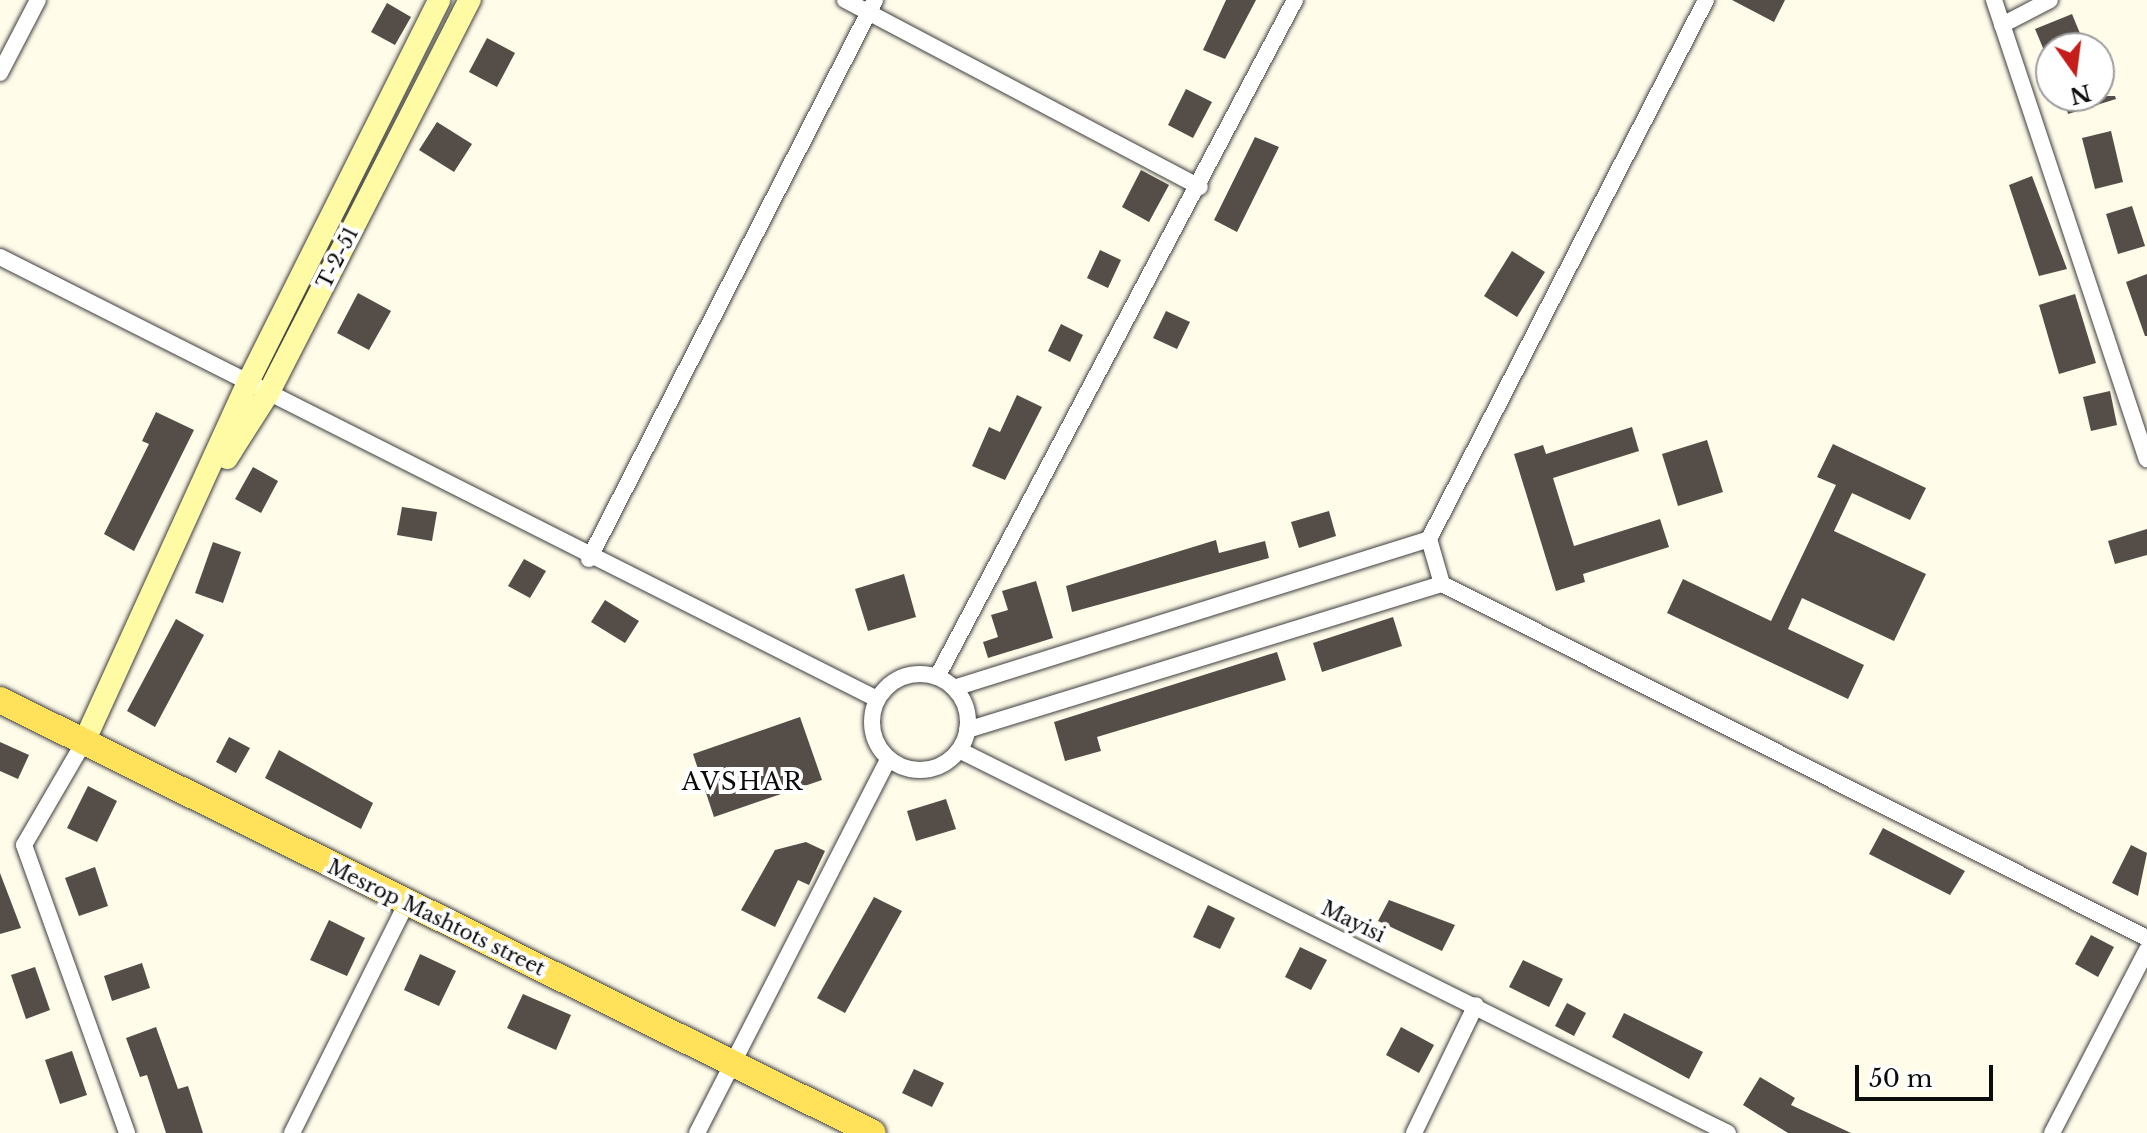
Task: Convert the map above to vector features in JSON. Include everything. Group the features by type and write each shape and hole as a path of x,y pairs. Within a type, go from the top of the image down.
{"main road":[{"name":"Mesrop Mashtots street","path":"0,700 873,1133"}],"street":[{"path":"0,73 38,0"},
{"name":"T-2-51","path":"84,742 194,509 249,380 439,0"},
{"name":"T-2-51","path":"194,509 269,392 470,0"},
{"path":"845,0 872,6 1200,187"},
{"path":"937,677 1200,187 1295,0"},
{"path":"1442,584 1429,539 1706,0"},
{"path":"1994,0 2147,459"},
{"path":"2002,25 2050,0"},
{"path":"589,559 872,6"},
{"path":"0,257 249,380 589,559 877,699"},
{"path":"954,688 1429,539"},
{"path":"967,730 1442,584 2147,938"},
{"path":"910,675 937,677 954,688 967,730 959,750 925,770 888,759 872,731 877,699 910,675"},
{"path":"84,742 24,845 127,1133"},
{"name":"Mayisi","path":"959,750 1728,1133"},
{"path":"697,1133 731,1060 888,759"},
{"path":"292,1133 406,904"},
{"path":"2052,1133 2147,950"},
{"path":"1414,1133 1476,1005"}],"building":[{"path":"1226,0 1256,0 1225,59 1203,50"},
{"path":"1732,0 1785,0 1774,22"},
{"path":"387,3 411,17 395,45 371,32"},
{"path":"2072,14 2079,32 2036,32 2035,29"},
{"path":"487,38 515,53 497,87 469,72"},
{"path":"1186,89 1212,102 1193,138 1168,125"},
{"path":"437,122 472,144 454,172 419,150"},
{"path":"2111,131 2123,182 2095,189 2082,138"},
{"path":"1255,137 1279,147 1237,232 1214,220"},
{"path":"1141,170 1169,185 1149,222 1122,207"},
{"path":"2032,176 2067,269 2039,276 2009,185"},
{"path":"2132,206 2145,246 2118,254 2106,214"},
{"path":"1100,250 1121,260 1108,288 1087,278"},
{"path":"1512,251 1545,272 1517,317 1484,296"},
{"path":"2147,274 2147,336 2145,336 2126,282"},
{"path":"358,293 391,311 369,350 337,333"},
{"path":"2075,294 2096,363 2059,374 2039,305"},
{"path":"1166,311 1190,322 1177,349 1153,338"},
{"path":"1061,324 1083,335 1070,362 1048,351"},
{"path":"2110,391 2117,425 2091,431 2083,397"},
{"path":"1017,395 1042,407 1005,480 972,466 989,427 1000,432"},
{"path":"156,412 194,430 134,551 104,534 149,444 142,441"},
{"path":"1632,427 1639,451 1553,478 1574,546 1660,519 1669,547 1583,574 1585,582 1556,591 1514,454 1543,445 1546,454"},
{"path":"1707,440 1723,492 1678,506 1662,454"},
{"path":"1833,444 1926,488 1910,520 1852,493 1834,531 1926,574 1894,641 1802,598 1788,629 1864,665 1848,699 1667,613 1683,579 1771,621 1836,485 1817,477"},
{"path":"253,467 278,481 261,513 235,499"},
{"path":"402,507 437,512 432,541 397,535"},
{"path":"1329,511 1336,536 1299,548 1291,522"},
{"path":"2147,529 2147,555 2115,564 2108,541"},
{"path":"1216,540 1219,553 1265,541 1269,558 1072,612 1066,586"},
{"path":"213,542 241,552 223,603 195,593"},
{"path":"524,559 546,571 530,598 508,586"},
{"path":"904,574 916,617 868,631 855,589"},
{"path":"1036,581 1053,638 988,658 983,642 998,637 991,615 1008,610 1002,591"},
{"path":"605,600 639,621 625,643 591,622"},
{"path":"1393,617 1402,646 1322,672 1313,643"},
{"path":"176,619 204,635 155,727 127,711"},
{"path":"1277,652 1286,680 1097,737 1101,751 1065,761 1054,722"},
{"path":"800,717 822,780 714,817 693,754"},
{"path":"229,737 250,748 236,773 216,762"},
{"path":"0,742 29,755 18,779 0,771"},
{"path":"279,750 373,803 361,829 265,778"},
{"path":"88,786 117,801 97,842 67,828"},
{"path":"946,799 956,829 916,841 907,811"},
{"path":"1883,828 1965,871 1950,895 1869,854"},
{"path":"806,842 825,851 809,885 798,880 775,927 741,910 775,850"},
{"path":"2131,845 2147,853 2138,896 2112,883"},
{"path":"95,867 108,906 79,916 65,878"},
{"path":"0,873 21,928 0,934"},
{"path":"874,897 902,911 845,1013 817,998"},
{"path":"1389,900 1455,925 1442,951 1378,921"},
{"path":"1208,905 1235,918 1220,949 1193,937"},
{"path":"329,920 365,938 347,976 310,960"},
{"path":"2091,935 2114,947 2098,977 2075,964"},
{"path":"1300,947 1327,960 1311,990 1285,977"},
{"path":"420,954 456,971 439,1006 404,990"},
{"path":"1523,960 1563,979 1549,1007 1509,987"},
{"path":"142,963 150,988 112,1001 104,976"},
{"path":"35,967 50,1010 26,1019 11,975"},
{"path":"523,994 571,1015 556,1050 507,1028"},
{"path":"1567,1003 1586,1013 1574,1036 1555,1026"},
{"path":"1624,1013 1703,1052 1689,1079 1612,1037"},
{"path":"156,1027 178,1089 188,1086 203,1133 166,1133 147,1075 140,1077 126,1038"},
{"path":"1401,1027 1434,1045 1419,1073 1386,1055"},
{"path":"72,1051 87,1095 60,1104 45,1060"},
{"path":"914,1069 944,1083 932,1107 902,1093"},
{"path":"1760,1077 1795,1098 1791,1105 1851,1133 1788,1133 1743,1105"}],"district":[{"name":"AVSHAR","path":"743,782"}]}
